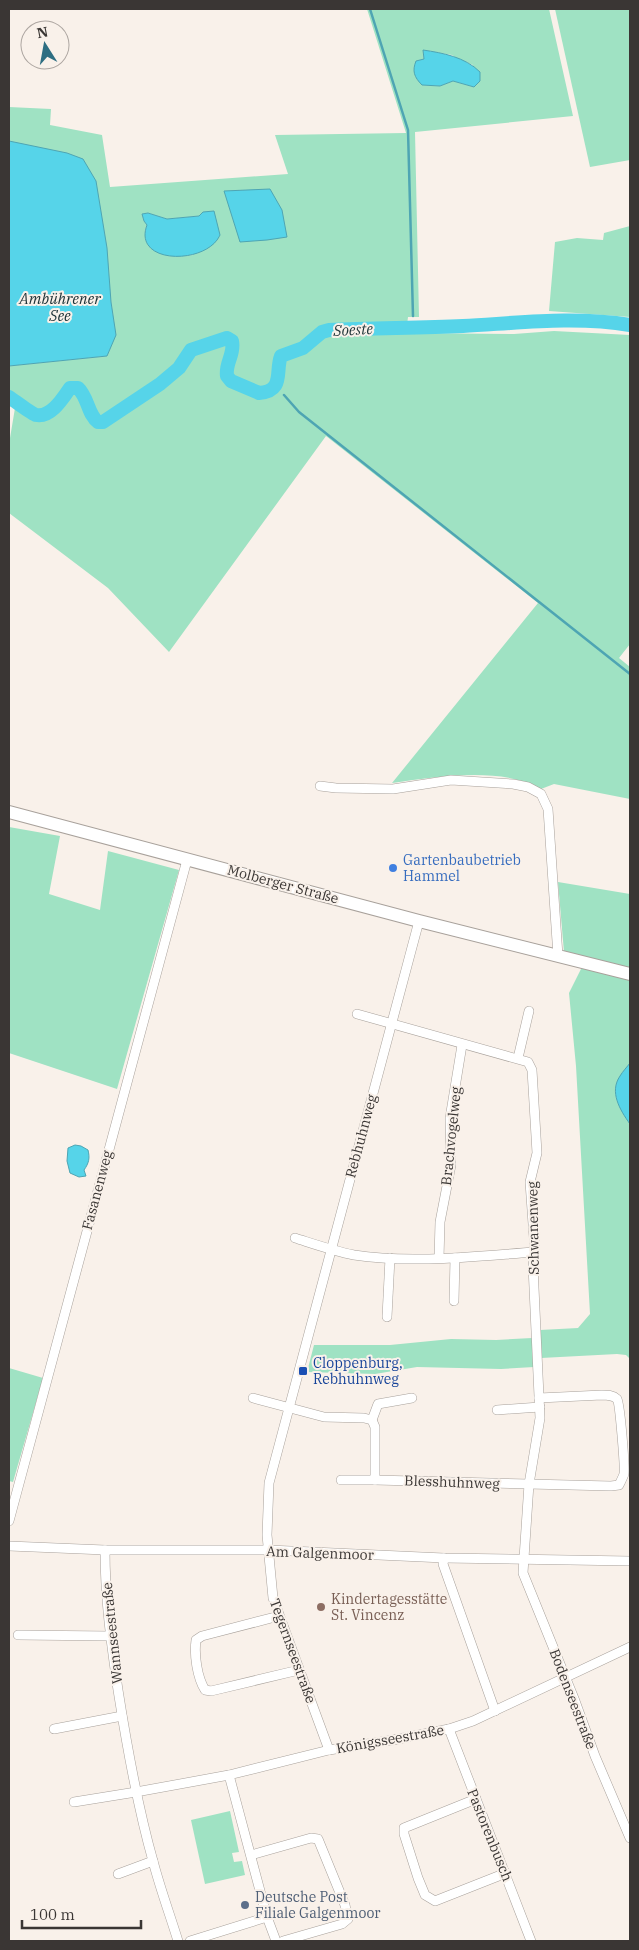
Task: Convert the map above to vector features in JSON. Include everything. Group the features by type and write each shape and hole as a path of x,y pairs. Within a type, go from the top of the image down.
{"main road":[{"name":"Molberger Straße","path":"9,812 419,921 630,974"}],"street":[{"path":"320,786 336,788 393,788 451,780 513,784 528,787 541,794 548,810 558,956"},
{"name":"Fasanenweg","path":"9,1521 187,860"},
{"name":"Rebhuhnweg","path":"269,1550 267,1535 269,1483 419,921"},
{"path":"357,1014 462,1045 518,1058 529,1010"},
{"name":"Brachvogelweg","path":"438,1258 440,1222 451,1164 450,1118 462,1045"},
{"name":"Schwanenweg","path":"518,1058 528,1062 532,1070 537,1153 530,1182 535,1252 533,1275 540,1402 540,1418 529,1484 523,1559"},
{"path":"295,1238 353,1254 390,1258 455,1258 535,1252"},
{"path":"387,1317 390,1258"},
{"path":"454,1301 455,1258"},
{"name":"Blesshuhnweg","path":"341,1480 611,1486 619,1484 624,1473 621,1421 619,1403 616,1398 610,1395 602,1395 540,1402"},
{"path":"253,1398 324,1417 372,1420"},
{"path":"375,1480 375,1426 372,1420 378,1404 412,1398"},
{"path":"497,1410 540,1402"},
{"name":"Am Galgenmoor","path":"9,1546 106,1550 269,1550 444,1558 630,1561"},
{"name":"Wannseestraße","path":"106,1550 105,1594 122,1716 136,1792 153,1861 178,1941"},
{"name":"Tegernseestraße","path":"269,1550 270,1586 279,1616 329,1750"},
{"path":"444,1558 444,1564 495,1711"},
{"name":"Bodenseestraße","path":"523,1559 523,1573 566,1678 595,1756 630,1838"},
{"path":"279,1616 202,1636 196,1640 195,1648 200,1682 205,1690 211,1691 299,1670"},
{"path":"18,1635 110,1636"},
{"name":"Königsseestraße","path":"74,1802 229,1775 329,1750 449,1729 473,1722 630,1647"},
{"path":"54,1729 122,1716"},
{"name":"Pastorenbusch","path":"449,1729 531,1941"},
{"path":"229,1775 267,1917 276,1941"},
{"path":"476,1799 404,1828 404,1834 418,1878 426,1895 435,1901 506,1873"},
{"path":"250,1854 311,1838 318,1839 345,1905 348,1919 342,1924 283,1941"},
{"path":"118,1874 153,1861"},
{"path":"190,1941 267,1917"}],"green space":[{"path":"367,9 549,9 573,116 415,132 419,317 408,317 406,333 514,334 554,331 630,335 630,644 619,658 630,667 630,799 554,784 541,789 525,782 488,775 448,776 392,783 538,603 326,436 169,652 108,588 9,513 9,444 15,408 9,406 9,366 107,356 115,335 111,302 30,147 9,141 9,107 51,109 50,125 102,135 110,187 288,174 275,135 406,133","holes":["423,50 452,55 473,65 474,87 453,81 440,86 422,85 416,61 424,59","148,213 167,219 199,216 193,255 174,256 145,231 147,225 142,214"]},
{"path":"555,9 630,9 630,160 590,167"},
{"path":"630,226 630,317 549,311 555,242 577,238 603,240 604,233"},
{"path":"9,827 60,836 49,894 100,910 108,851 179,870 117,1089 9,1053"},
{"path":"558,882 630,894 630,969 564,952"},
{"path":"582,967 630,979 630,1359 626,1355 617,1354 541,1358 540,1330 578,1328 590,1314 576,1066 569,993"},
{"path":"532,1338 534,1367 501,1369 417,1367 375,1374 307,1372 314,1345 390,1345 451,1339 496,1340"},
{"path":"9,1368 43,1378 13,1482 9,1481"},
{"path":"230,1811 239,1852 232,1853 234,1862 242,1861 245,1875 205,1884 191,1820"}],"water":[{"path":"423,50 461,59 480,72 480,81 474,87 453,81 440,86 422,85 416,77 414,68 416,61 424,59"},
{"name":"Ambührener See","path":"9,141 67,153 83,159 96,181 107,248 111,302 116,335 107,356 9,366"},
{"path":"270,189 282,210 287,237 240,242 224,191"},
{"path":"214,211 220,235 213,245 201,252 187,256 160,254 150,248 145,238 147,225 142,214 148,213 167,219 199,216 203,212"},
{"path":"630,1063 630,1124 617,1101 616,1088 620,1076"},
{"path":"75,1145 88,1150 89,1160 84,1170 86,1176 79,1177 70,1173 67,1161 68,1148"}],"waterway":[{"path":"370,9 408,130 413,316"},
{"name":"Soeste","path":"9,397 34,414 41,415 52,410 70,388 78,388 95,419 98,422 103,422 160,384 179,368 191,350 227,338 232,341 233,346 227,367 227,376 231,381 259,393 273,388 276,384 281,356 303,348 322,332 329,330 568,321 609,322 630,325"},
{"path":"284,395 299,412 630,674"}],"place":[{"name":"Gartenbaubetrieb Hammel","path":"393,868"},
{"name":"Cloppenburg, Rebhuhnweg","path":"303,1371"},
{"name":"Kindertagesstätte St. Vincenz","path":"321,1607"},
{"name":"Deutsche Post Filiale Galgenmoor","path":"245,1905"}]}
